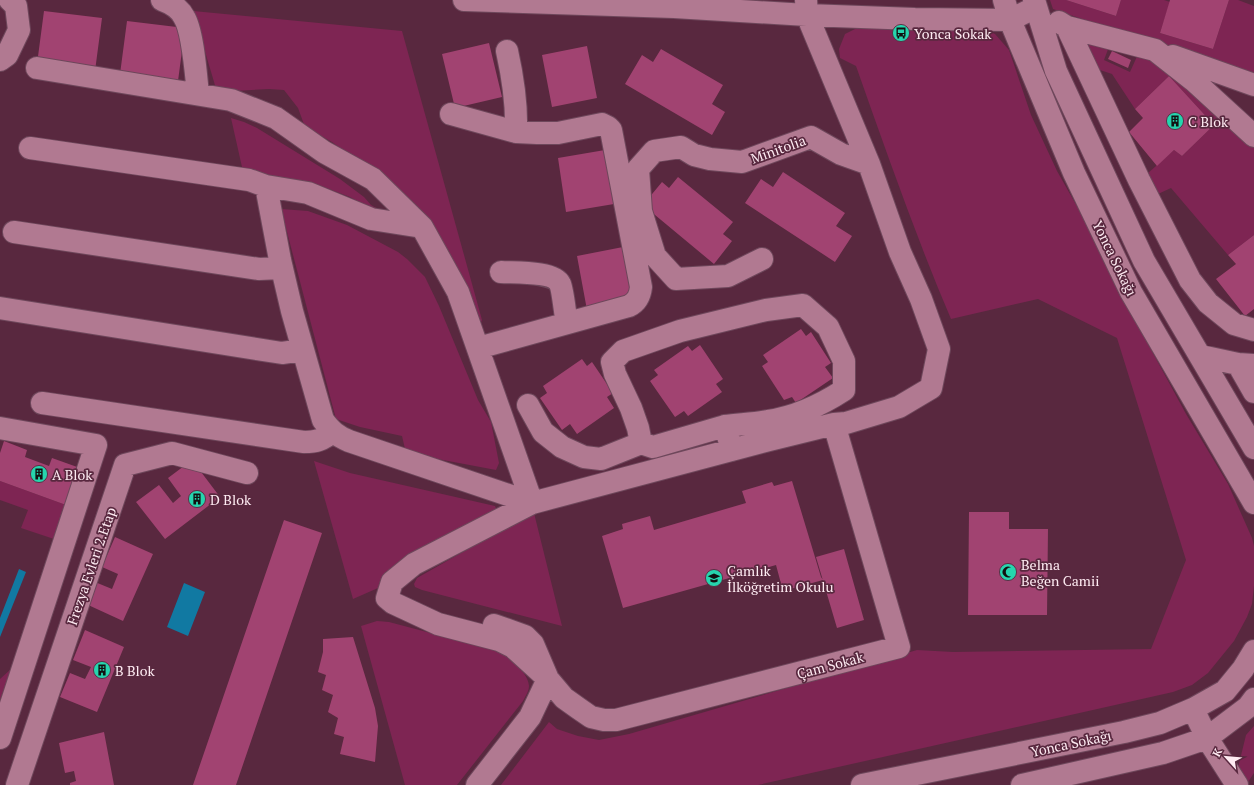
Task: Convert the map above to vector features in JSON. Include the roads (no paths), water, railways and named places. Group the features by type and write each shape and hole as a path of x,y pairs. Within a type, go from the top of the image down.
{"street":[{"path":"0,60 7,55 19,30 16,6 10,0"},
{"path":"162,0 172,5 185,17 190,32 198,94"},
{"path":"464,0 674,7 806,8 915,19 1010,20 1030,2 1067,27 1155,50 1254,85"},
{"name":"Yonca Sokağı","path":"1004,0 1010,20 1074,173 1131,292 1254,503"},
{"name":"Yonca Sokağı","path":"1030,2 1056,71 1144,261 1254,448"},
{"path":"548,679 513,647 499,640 438,624 409,609 393,603 387,598 392,582 414,564 532,503 834,424 846,423 899,407 931,388 939,349 921,299 900,252 869,164 806,8"},
{"path":"1067,27 1136,173 1190,280 1208,303 1234,324 1254,330"},
{"path":"1155,50 1193,80 1254,136"},
{"path":"506,51 516,98 516,132"},
{"path":"37,68 232,100 276,118 324,152 373,179 422,227 458,292 532,503"},
{"path":"451,114 516,132 537,134 558,132 602,124 608,127 610,130 641,287 637,301 630,306 478,348"},
{"name":"Minitolia","path":"762,259 728,276 676,279 655,256 641,211 638,169 654,151 681,147 694,155 705,158 742,162 811,137 841,154 869,164"},
{"path":"30,148 236,177 266,186 308,193 371,219 422,227"},
{"path":"266,186 292,311 323,420 332,432 349,441 532,503"},
{"path":"14,232 259,269 282,268"},
{"path":"501,272 545,275 554,278 560,283 567,323"},
{"path":"528,405 543,432 562,447 584,457 601,459 641,443 653,447 724,426 788,417 824,403 844,390 844,361 828,327 803,305 766,310 680,331 623,351 612,362 615,374 631,408 638,428 641,443"},
{"path":"0,308 282,352 303,350"},
{"path":"1200,356 1246,364 1254,392"},
{"path":"42,403 304,442 317,442 326,438 332,432"},
{"name":"Çam Sokak","path":"548,679 564,698 591,717 604,720 616,720 899,647 834,424"},
{"path":"724,426 732,450"},
{"path":"0,428 96,445 0,738"},
{"name":"Frezya Evleri 2.Etap","path":"17,785 126,465 172,453 247,473"},
{"name":"Yonca Sokağı","path":"862,785 1124,732 1160,723 1193,710 1225,691 1243,669 1254,651"},
{"path":"461,785 521,708 548,679"},
{"path":"477,785 530,717 548,679"},
{"path":"1022,785 1163,753 1206,738 1248,706 1254,699"},
{"path":"1193,710 1206,738 1237,785"}],"water":[{"path":"19,569 26,572 0,637 0,618"},
{"path":"184,583 205,592 188,636 167,627"}],"place":[{"name":"Yonca Sokak","path":"901,33"},
{"name":"C Blok","path":"1175,121"},
{"name":"A Blok","path":"39,474"},
{"name":"D Blok","path":"197,499"},
{"name":"Belma Beğen Camii","path":"1008,572"},
{"name":"Çamlık İlköğretim Okulu","path":"714,578"},
{"name":"B Blok","path":"102,670"}]}
